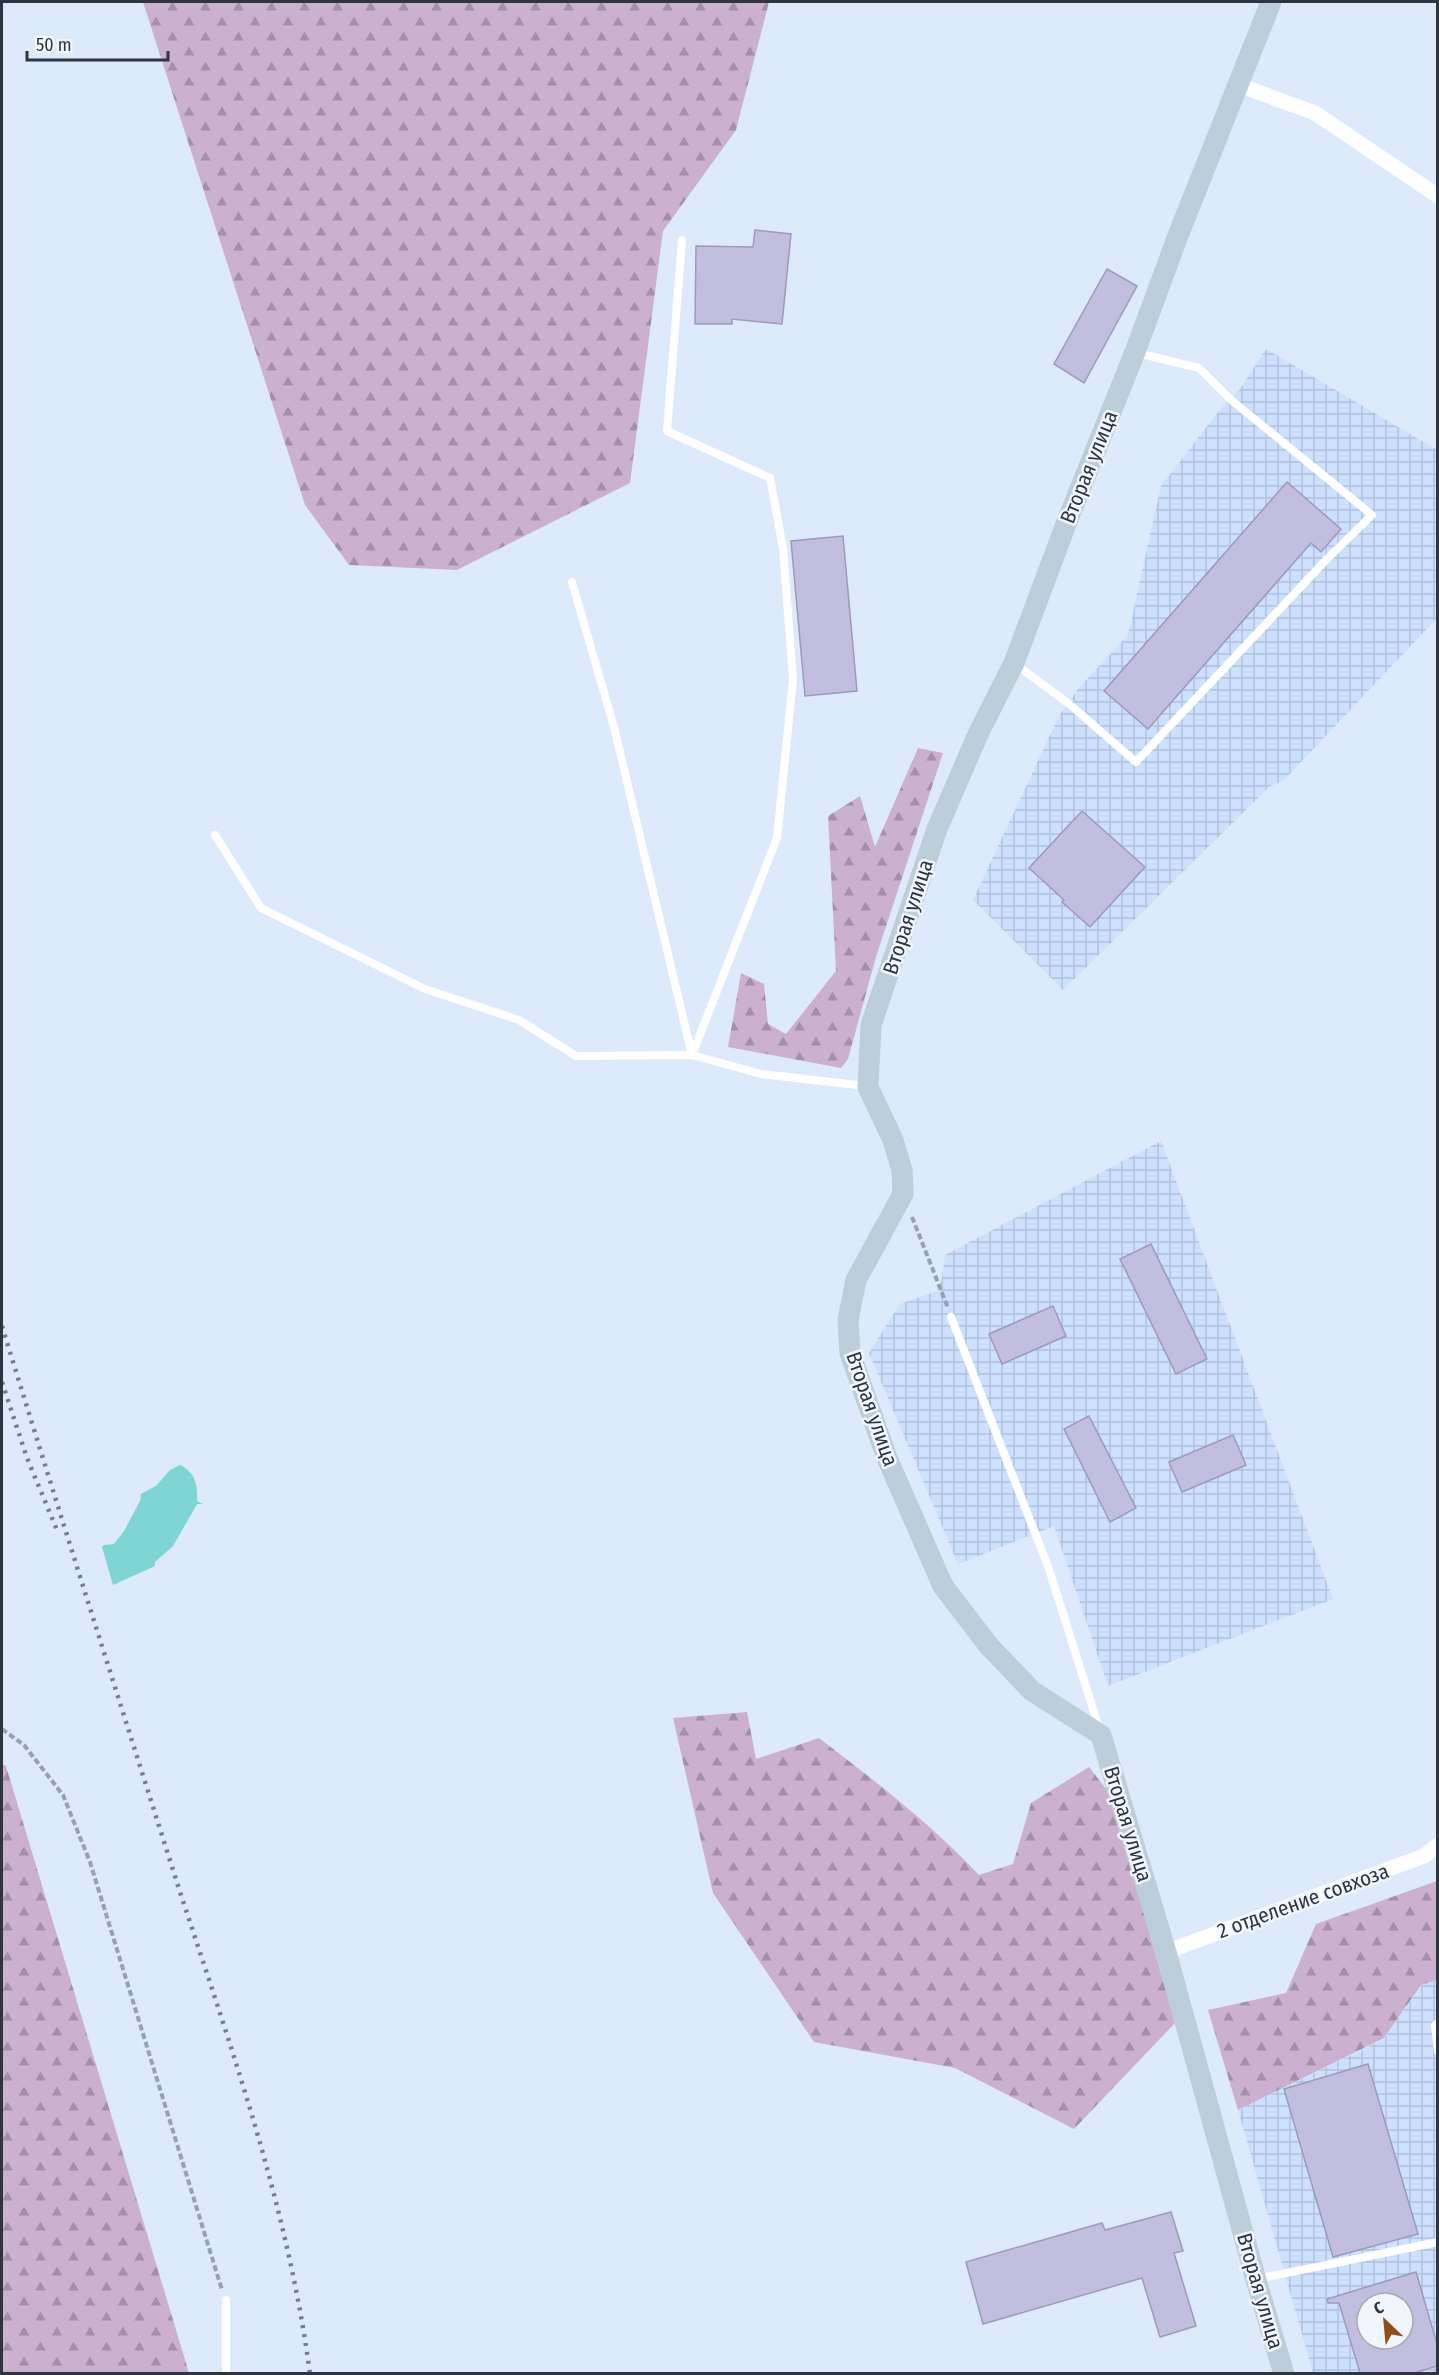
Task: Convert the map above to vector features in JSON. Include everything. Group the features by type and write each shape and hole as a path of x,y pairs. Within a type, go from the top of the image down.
{"street":[{"name":"Вторая улица","path":"1271,2 1179,233 1136,352 1066,524 1014,663 979,732 937,829 871,1025 868,1087 892,1140 902,1170 903,1194 856,1280 848,1320 850,1353 887,1458 943,1586 989,1646 1032,1691 1101,1735 1166,1952 1256,2280 1284,2373"},
{"path":"1239,85 1315,113 1437,196"},
{"name":"2 отделение совхоза","path":"1166,1952 1424,1856 1437,1845"}],"lane":[{"path":"682,240 667,431 770,478 783,548 793,679 777,838 692,1055"},
{"path":"1014,663 1068,703 1136,762 1326,560 1372,515 1230,399 1199,368 1136,352"},
{"path":"572,582 614,727 692,1055"},
{"path":"214,835 261,908 425,989 519,1020 576,1056 692,1055 761,1074 868,1087"},
{"path":"951,1317 1049,1569 1101,1735"},
{"path":"1437,2023 1435,2025 1437,2051"},
{"path":"1256,2280 1437,2242"},
{"path":"225,2300 226,2373"}],"path":[{"path":"903,1194 940,1290"},
{"path":"2,1729 24,1744 63,1795 86,1852 225,2300"}],"shaded area":[{"path":"1266,349 1437,450 1437,618 1284,780 1269,787 1063,990 973,900 1059,716 1078,689 1128,635 1161,486 1222,407 1240,389"},
{"path":"1161,1141 1333,1599 1108,1686 1054,1526 958,1564 869,1353 900,1304 940,1290 945,1255"},
{"path":"180,1465 192,1475 196,1484 197,1501 203,1504 197,1504 173,1546 155,1562 155,1566 113,1585 102,1547 114,1544 124,1531 140,1501 141,1494 156,1486 170,1470"},
{"path":"1437,1980 1437,2373 1313,2373 1238,2110 1384,2039 1421,1985"}],"green space":[{"path":"143,2 769,2 736,130 663,231 630,483 457,570 349,565 305,505"},
{"path":"918,748 943,753 876,957 848,1059 841,1068 728,1047 741,973 764,984 768,1024 786,1034 836,971 828,816 860,796 875,847"},
{"path":"747,1712 756,1759 819,1738 922,1820 979,1875 1013,1864 1031,1803 1089,1767 1110,1794 1175,2023 1074,2129 955,2068 814,2042 713,1893 673,1718"},
{"path":"2,1764 6,1766 189,2373 2,2373"},
{"path":"1437,1881 1437,1980 1421,1985 1384,2038 1238,2110 1208,2010 1286,1993 1316,1924"}],"building":[{"path":"755,230 791,234 782,324 732,319 732,324 695,324 696,246 753,247"},
{"path":"1107,269 1137,286 1084,383 1054,364"},
{"path":"1287,482 1341,529 1321,552 1311,543 1148,729 1104,691"},
{"path":"843,536 857,691 805,696 791,541"},
{"path":"1082,811 1145,867 1090,927 1029,868"},
{"path":"1151,1244 1207,1359 1176,1374 1120,1259"},
{"path":"1053,1306 1066,1336 1002,1364 989,1334"},
{"path":"1089,1416 1136,1508 1110,1522 1064,1429"},
{"path":"1233,1435 1246,1465 1182,1492 1169,1462"},
{"path":"1368,2064 1418,2234 1333,2257 1284,2089"},
{"path":"1171,2212 1183,2251 1174,2253 1196,2326 1160,2337 1142,2278 983,2324 966,2262 1102,2223 1105,2230"},
{"path":"1416,2272 1437,2344 1437,2366 1414,2373 1360,2373 1339,2303 1328,2303 1327,2299"}],"railway":[{"path":"2,1326 256,2130 288,2251 310,2374"},
{"path":"2,1382 27,1458 57,1530"}]}
